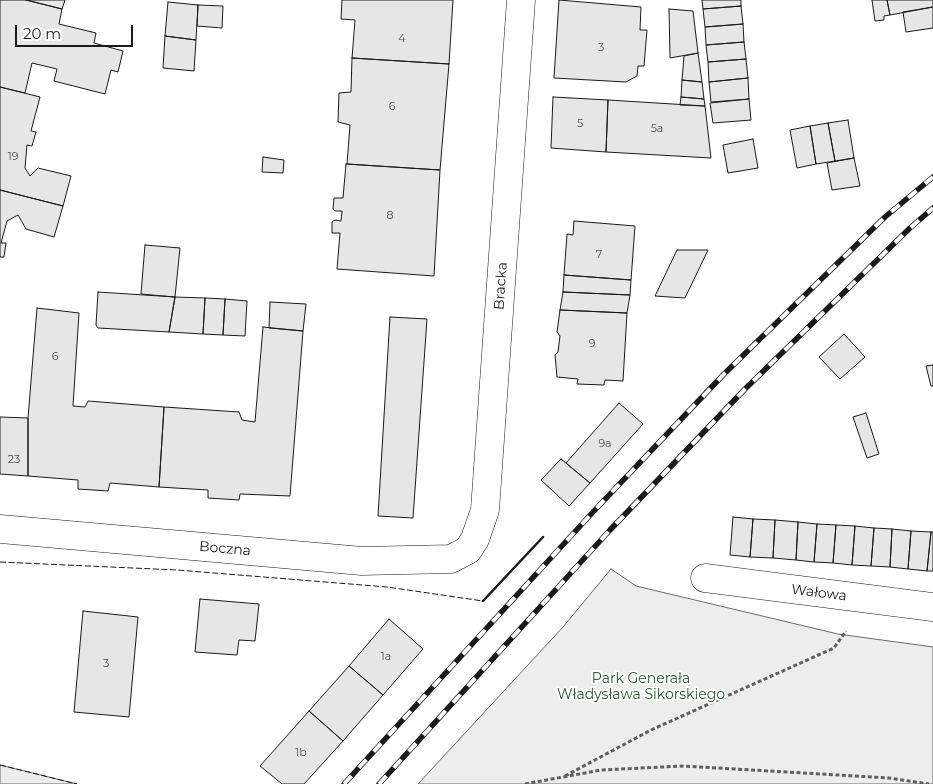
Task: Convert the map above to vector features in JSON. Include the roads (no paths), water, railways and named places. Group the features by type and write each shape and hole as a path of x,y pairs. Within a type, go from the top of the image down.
{"street":[{"name":"Bracka","path":"451,559 468,550 475,539 484,510 521,0"},
{"name":"Boczna","path":"0,530 362,561 451,559"},
{"name":"Wałowa","path":"705,578 933,607"}],"railway":[{"path":"344,784 593,512 724,374 885,217 933,177"},
{"path":"379,784 610,530 745,389 910,228 933,208"}],"park label":[{"name":"Park Generała Władysława Sikorskiego","path":"641,688"}]}
